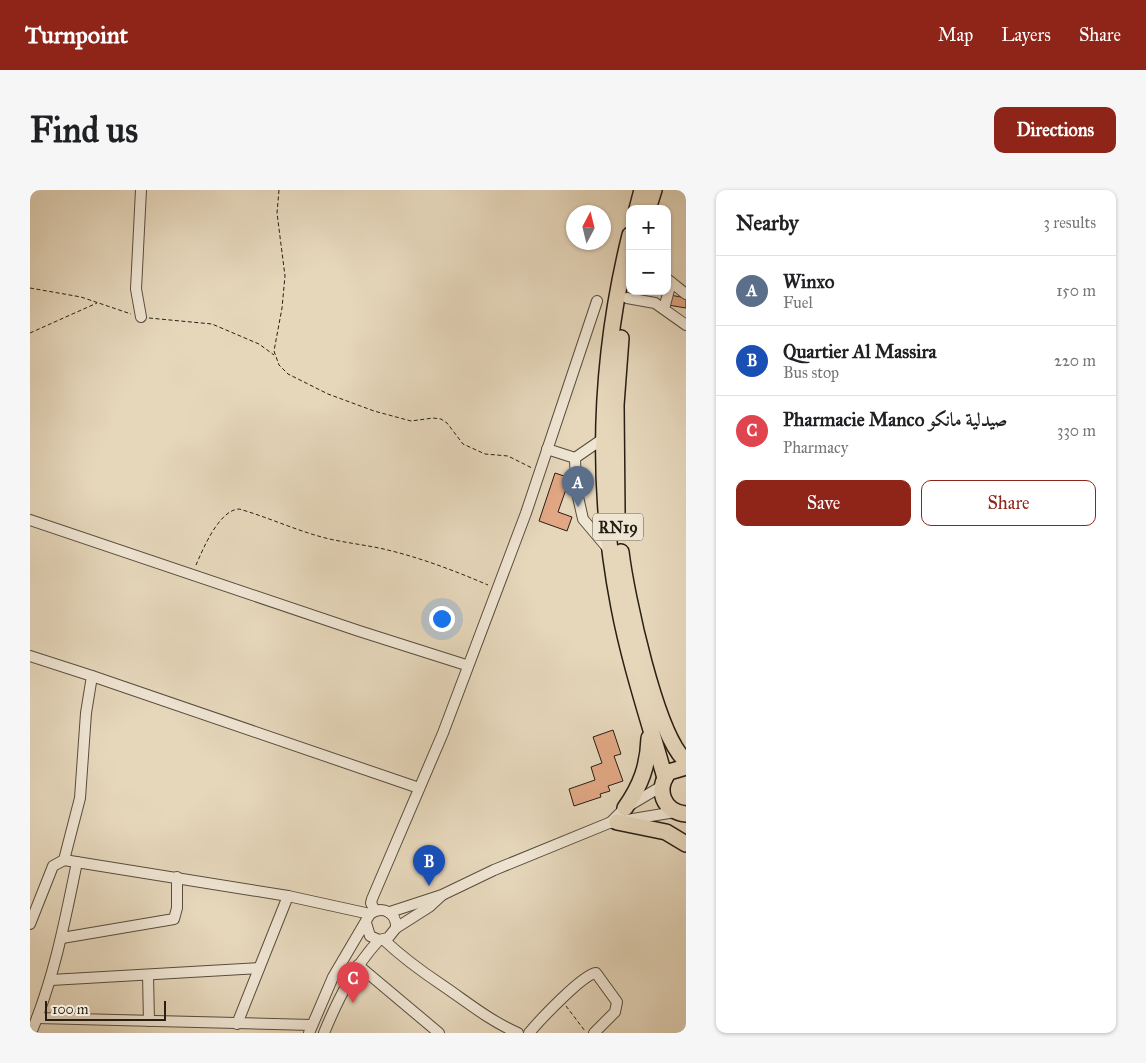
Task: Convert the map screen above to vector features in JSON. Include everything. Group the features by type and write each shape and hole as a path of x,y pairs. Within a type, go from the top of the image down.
{"highway":[{"path":"638,205 642,190"},
{"path":"649,205 654,190"},
{"name":"RN19","path":"627,250 611,332 604,438 605,492 610,552 619,607 663,782 664,801 682,815"},
{"name":"RN19","path":"627,295 620,343 616,405 616,493 621,560 634,623 667,733 675,749 686,761"},
{"path":"625,808 639,787 647,765 649,724"},
{"path":"663,782 676,768 686,767"},
{"path":"613,822 666,832 686,844"}],"street":[{"path":"141,190 136,289 141,317"},
{"path":"671,282 686,294"},
{"path":"664,309 666,295"},
{"path":"626,298 650,302 685,320"},
{"path":"518,1033 479,1013 381,940 370,936 371,904 443,733 466,665 540,471 596,301"},
{"path":"575,458 604,438"},
{"path":"547,450 575,458"},
{"path":"575,458 576,488 583,519 610,552"},
{"path":"30,520 193,576 466,665"},
{"path":"30,656 420,788"},
{"path":"64,860 80,798 86,713 92,676"},
{"path":"613,822 625,808 663,782"},
{"path":"390,912 442,895 494,870 613,822 682,815"},
{"path":"30,924 53,866 64,860 288,896 370,916 385,910 390,912 396,920 396,928 392,936 381,940 358,965 324,1033"},
{"path":"31,1033 51,980 62,938 77,862"},
{"path":"62,938 174,919 177,908 176,877"},
{"path":"396,928 430,907 442,895"},
{"path":"237,1024 288,896"},
{"path":"37,1018 237,1024 310,1029 333,977 370,916"},
{"path":"358,965 439,1033"},
{"path":"51,980 259,968"},
{"path":"528,1033 591,973 599,974 617,1002 615,1012 594,1033"},
{"path":"148,975 149,1021"}],"path":[{"path":"274,355 285,289 282,248 276,213 279,190"},
{"path":"30,288 81,297 141,317 212,324 259,344 274,355 284,370 328,394 398,419 411,421 433,418 441,419 463,444 485,454 508,456 540,471"},
{"path":"30,333 98,302"},
{"path":"193,576 208,537 230,510 239,508 300,531 334,540 381,548 414,558 454,571 496,589"},
{"path":"561,1000 587,1033"}],"building":[{"path":"670,295 686,298 686,308 668,305"},
{"path":"555,473 570,478 558,512 572,517 567,531 539,521"},
{"path":"613,730 621,754 614,756 623,781 608,786 610,791 600,794 601,797 574,806 569,789 595,780 591,767 602,763 593,737"}],"place":[{"name":"Winxo","path":"578,507"},
{"name":"Quartier Al Massira","path":"429,886"},
{"name":"Pharmacie Manco صيدلية مانكو","path":"353,1003"}]}
